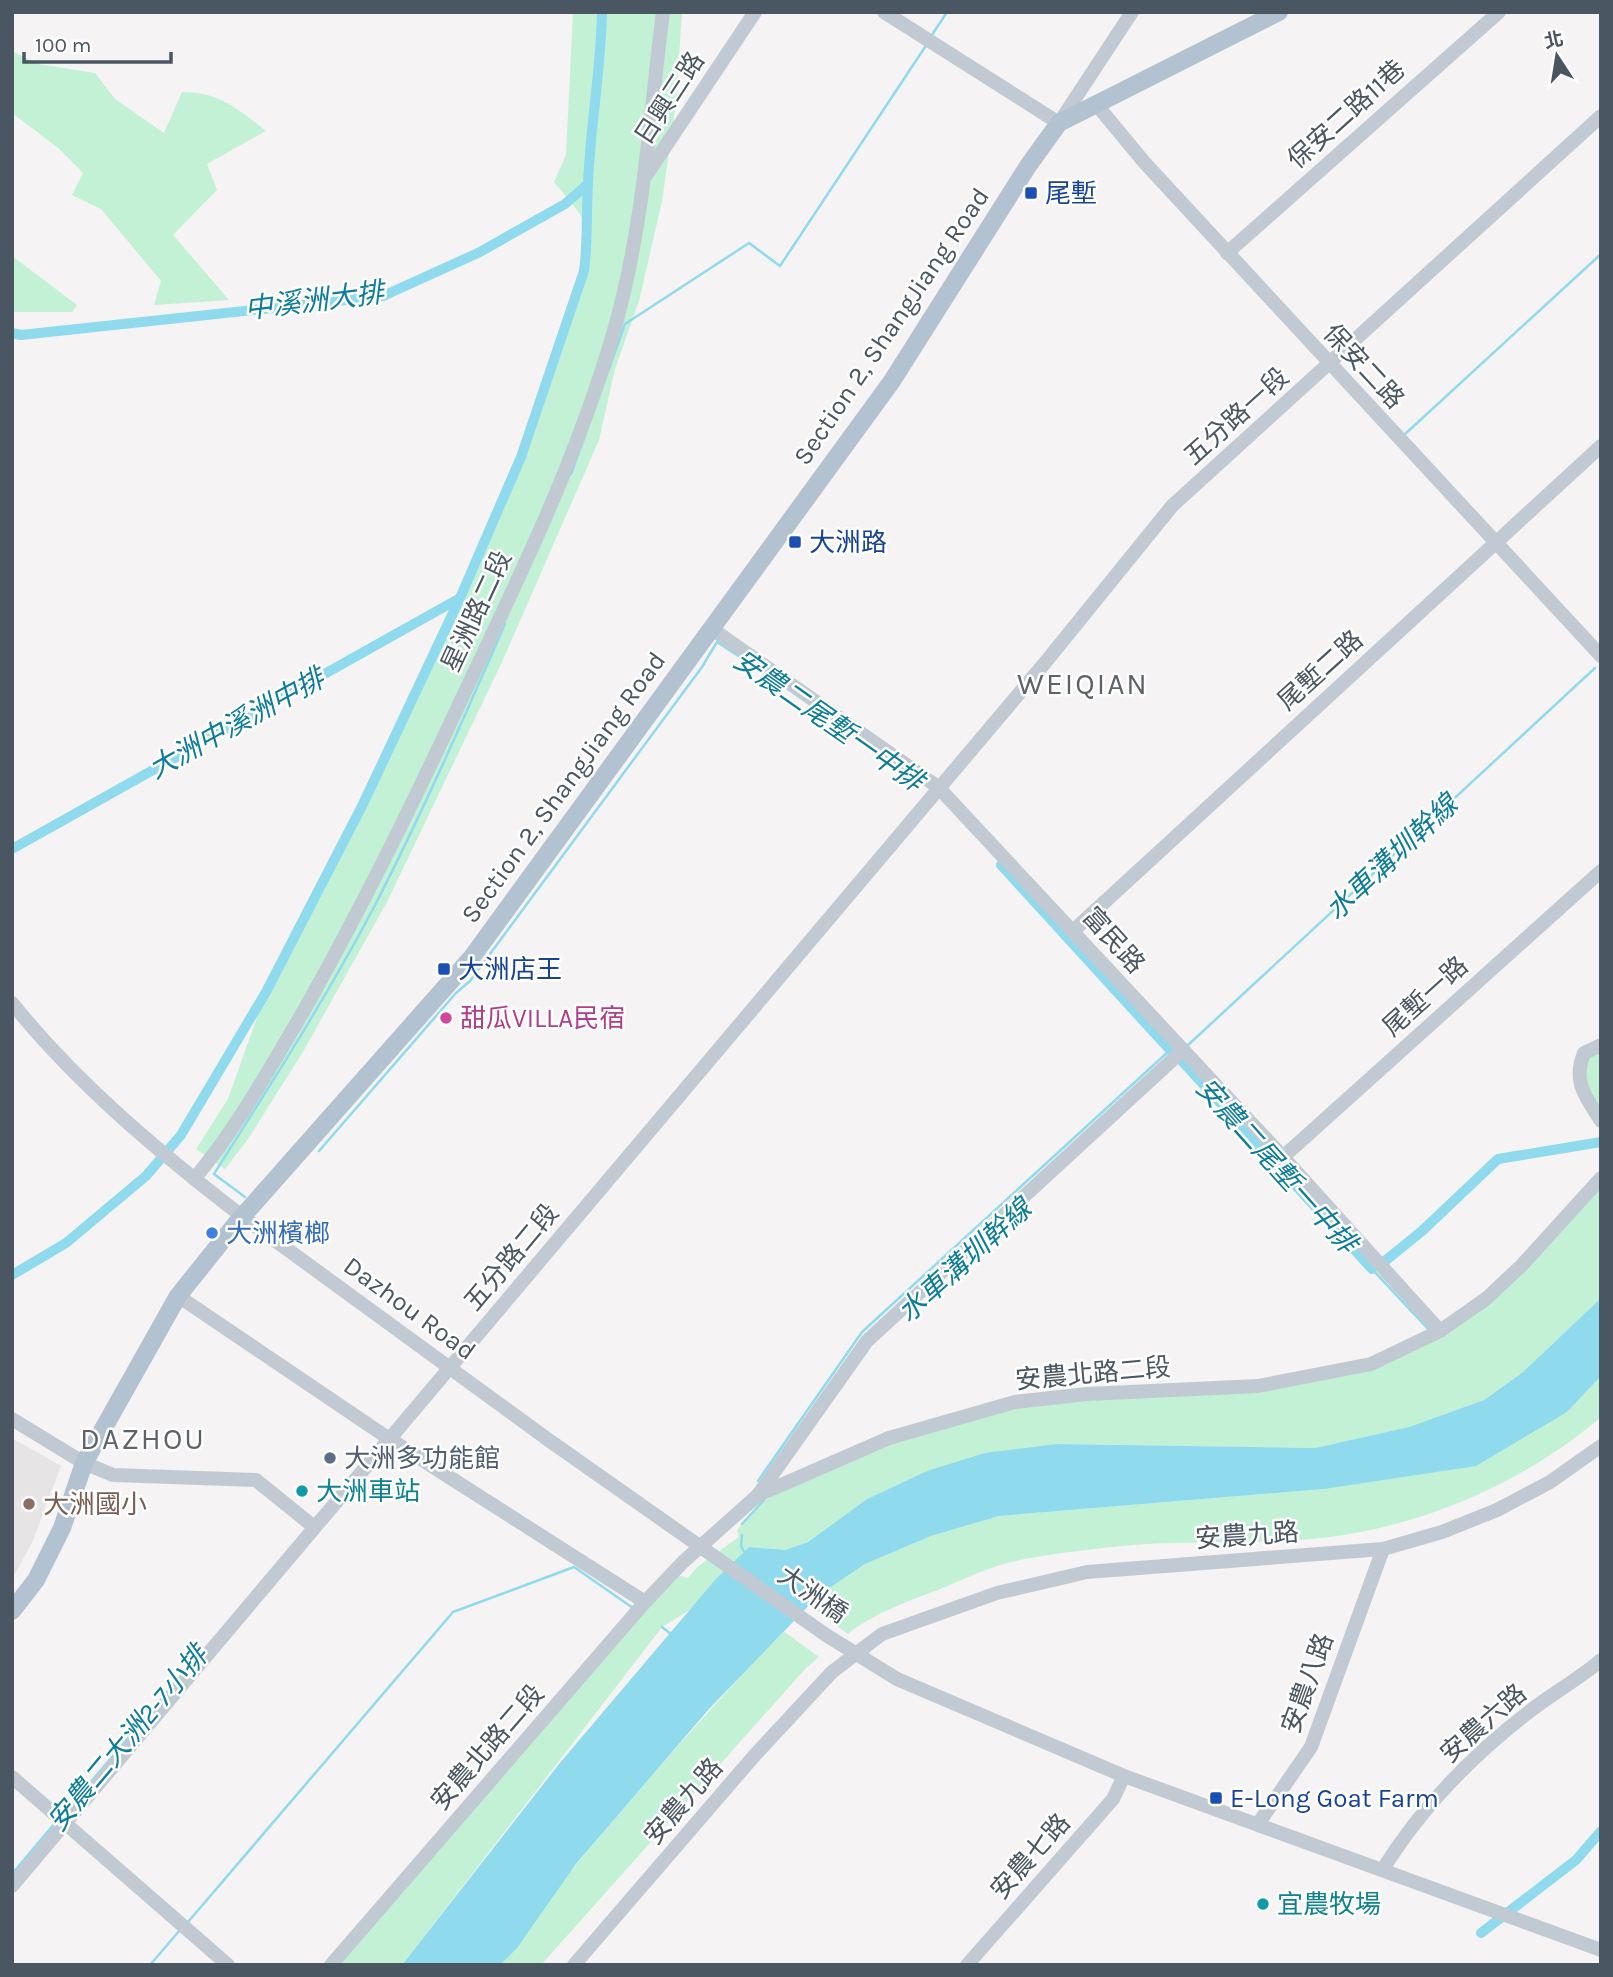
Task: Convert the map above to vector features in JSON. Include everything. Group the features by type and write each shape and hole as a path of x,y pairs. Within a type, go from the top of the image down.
{"main road":[{"path":"1059,123 1279,12"},
{"name":"Section 2, ShangJiang Road","path":"12,1611 36,1580 62,1528 84,1463 178,1296 243,1217 472,957 892,381 1028,166 1059,123"}],"street":[{"name":"星洲路二段","path":"194,1179 264,1080 344,940 411,809 557,495 613,335 647,176 663,12"},
{"name":"日興三路","path":"647,176 755,12"},
{"path":"884,12 1059,123 1132,12"},
{"name":"保安二路11巷","path":"1227,253 1499,12"},
{"name":"保安二路","path":"1096,104 1144,162 1227,253 1601,656"},
{"name":"五分路一段","path":"938,787 1044,664 1172,506 1601,116"},
{"name":"尾塹二路","path":"1073,931 1601,446"},
{"name":"富民路","path":"712,629 938,787 1283,1157 1440,1331"},
{"name":"五分路二段","path":"12,1886 938,787"},
{"name":"尾塹一路","path":"1283,1157 1601,871"},
{"name":"Dazhou Road","path":"12,1003 54,1055 194,1179 550,1441"},
{"path":"1601,1045 1584,1053 1577,1070 1583,1093 1601,1121"},
{"path":"758,1495 867,1341 1182,1051"},
{"name":"安農北路二段","path":"331,1965 645,1602 683,1562 758,1495 889,1438 1016,1402 1087,1394 1258,1386 1371,1364 1440,1331 1487,1298 1522,1265 1601,1178"},
{"path":"178,1296 388,1438 645,1602"},
{"path":"12,1419 84,1463 113,1475 256,1480 314,1527"},
{"name":"大洲橋","path":"550,1441 826,1635 897,1679 1124,1776 1383,1868 1601,1950"},
{"name":"安農九路","path":"574,1965 754,1756 832,1672 882,1633 997,1593 1087,1572 1383,1549 1442,1532 1497,1510 1550,1482 1601,1446"},
{"name":"安農八路","path":"1258,1824 1311,1747 1383,1549"},
{"name":"安農六路","path":"1383,1868 1407,1830 1476,1758 1530,1711 1601,1660"},
{"name":"安農七路","path":"967,1965 1113,1799 1124,1776"},
{"path":"12,1777 228,1965"}],"shaded area":[{"name":"大洲國小","path":"12,1438 61,1466 32,1543 12,1579"}],"green space":[{"path":"573,12 682,12 676,103 662,201 639,301 615,369 599,440 502,662 387,902 304,1050 248,1139 225,1169 196,1149 228,1099 266,992 363,804 460,598 521,457 584,271 588,242 584,222 554,182 566,155"},
{"path":"12,51 38,64 95,73 115,99 164,133 182,92 207,95 227,103 266,131 207,164 217,190 173,235 229,300 154,305 161,281 101,209 72,195 83,173 57,147 12,113"},
{"path":"12,256 77,305 72,312 12,312"},
{"path":"1601,1045 1601,1121 1583,1093 1584,1053"},
{"path":"1601,1177 1601,1298 1523,1372 1484,1400 1409,1427 1315,1448 1057,1444 927,1471 867,1499 808,1542 785,1550 749,1547 688,1611 662,1627 402,1965 337,1965 676,1575 688,1578 697,1567 739,1537 737,1530 760,1503 889,1438 1015,1402 1258,1386 1371,1364 1487,1298"},
{"path":"1601,1376 1601,1417 1573,1439 1544,1459 1481,1493 1413,1519 1315,1539 1141,1544 1020,1560 990,1568 903,1603 868,1620 848,1634 809,1605 819,1595 865,1564 931,1536 999,1516 1324,1489 1567,1412"},
{"path":"783,1631 819,1657 806,1668 541,1965 500,1965 605,1830 705,1715"}],"water":[{"path":"1601,1298 1601,1376 1567,1412 1476,1466 1324,1489 999,1516 931,1536 865,1564 819,1595 709,1709 576,1864 517,1948 500,1965 402,1965 559,1764 715,1580 749,1547 785,1550 808,1542 867,1499 927,1471 985,1453 1057,1444 1315,1448 1409,1427 1484,1400 1523,1372"}],"waterway":[{"path":"12,1275 66,1243 146,1176 181,1135 266,992 363,804 460,598 521,457 584,271 589,163 602,12"},
{"path":"932,35 947,12"},
{"path":"571,474 625,324 749,243 780,266 927,44"},
{"name":"中溪洲大排","path":"12,333 21,335 383,296 478,253 565,204 588,184"},
{"path":"1404,435 1601,254"},
{"name":"大洲中溪洲中排","path":"12,849 460,598"},
{"path":"245,1197 214,1174 316,1010 373,909 425,803 505,624"},
{"path":"319,1151 456,993 470,981 702,667 717,642 740,657"},
{"name":"水車溝圳幹線","path":"1187,1046 1595,668"},
{"path":"1001,865 1170,1050"},
{"path":"758,1481 862,1332 1170,1050"},
{"name":"安農二尾塹一中排","path":"1181,1060 1372,1269"},
{"name":"安農二尾塹一中排","path":"1385,1261 1422,1231 1498,1159 1601,1142"},
{"path":"1372,1269 1428,1329"},
{"name":"水車溝圳幹線","path":"742,1524 764,1500"},
{"name":"水車溝圳幹線","path":"742,1535 741,1546 745,1553"},
{"path":"188,1922 453,1612 574,1567 633,1608"},
{"path":"662,1627 671,1634"},
{"name":"安農二大洲2-7小排","path":"62,1816 200,1653"},
{"name":"安農二大洲2-7小排","path":"12,1874 55,1823"},
{"path":"1481,1933 1576,1860 1601,1831"},
{"path":"150,1965 180,1930"}],"place":[{"name":"尾塹","path":"1031,193"},
{"name":"大洲路","path":"795,542"},
{"name":"大洲店王","path":"444,969"},
{"name":"甜瓜VILLA民宿","path":"446,1018"},
{"name":"大洲檳榔","path":"212,1233"},
{"name":"大洲多功能館","path":"330,1458"},
{"name":"大洲車站","path":"302,1491"},
{"name":"大洲國小","path":"29,1504"},
{"name":"E-Long Goat Farm","path":"1216,1798"},
{"name":"宜農牧場","path":"1263,1904"}],"district":[{"name":"WEIQIAN","path":"1083,684"},
{"name":"DAZHOU","path":"143,1439"}]}
